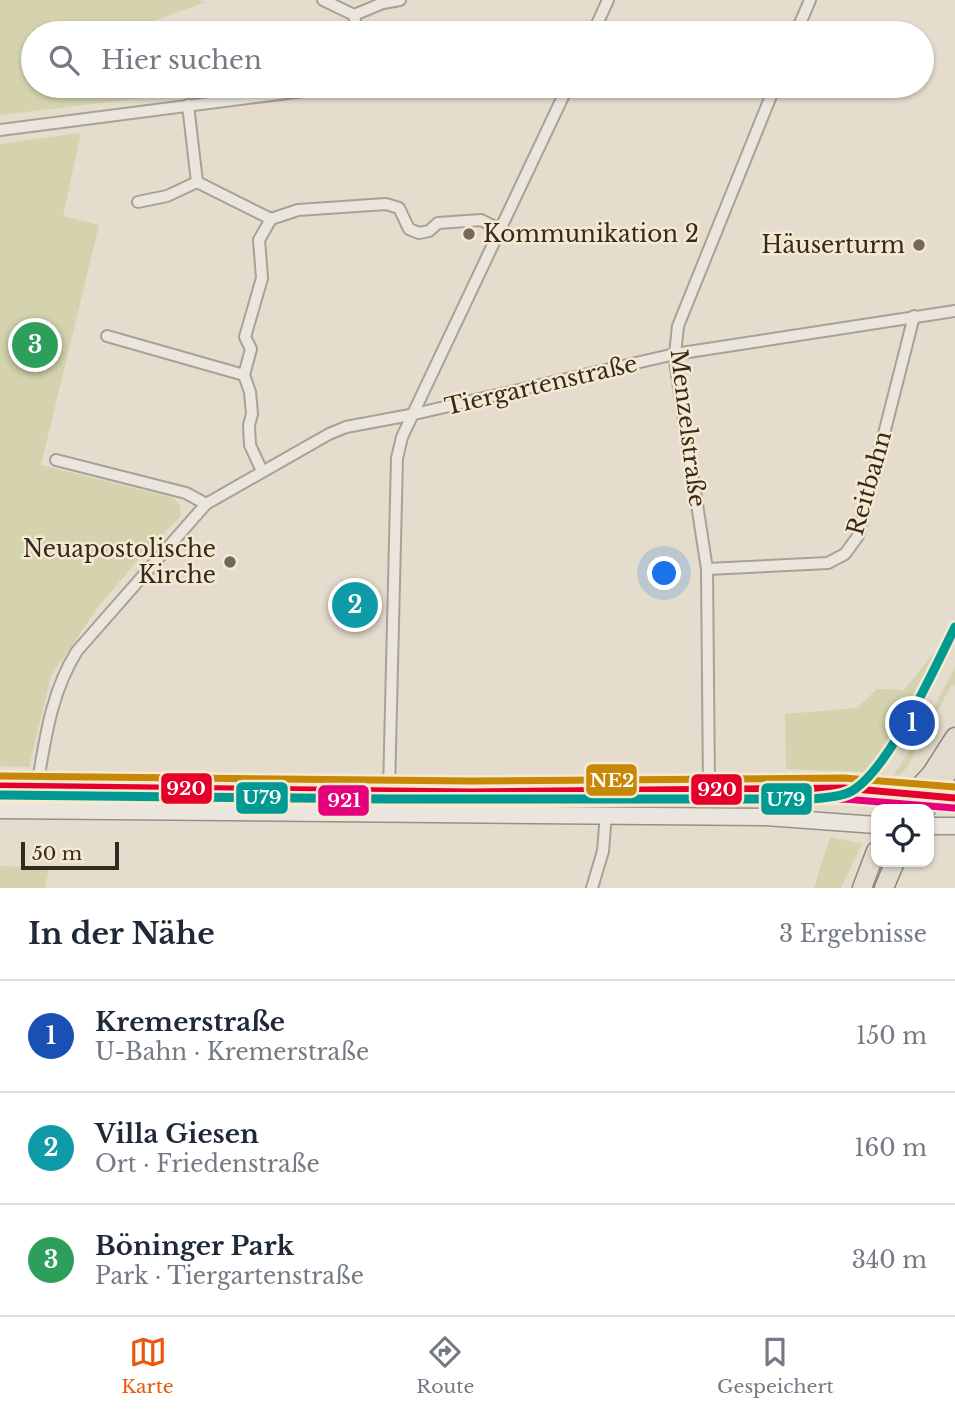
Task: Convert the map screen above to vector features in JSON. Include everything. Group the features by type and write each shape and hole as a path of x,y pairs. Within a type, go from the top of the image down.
{"main road":[{"path":"903,804 932,773 955,737"},
{"path":"930,803 955,760"},
{"path":"0,786 471,792 845,788 912,794 930,803 955,798"},
{"path":"0,810 606,814 766,817 871,825"},
{"path":"934,826 955,826"},
{"path":"862,888 871,864"},
{"path":"884,888 893,867"}],"street":[{"path":"323,0 354,15 400,0"},
{"path":"598,21 608,0"},
{"path":"801,21 810,0"},
{"path":"354,15 355,21"},
{"path":"0,130 245,98"},
{"path":"389,790 397,458 402,436 562,98"},
{"name":"Menzelstraße","path":"709,788 707,569 675,354 678,326 770,98"},
{"path":"188,105 197,182"},
{"path":"138,202 167,195 197,182 271,219"},
{"path":"262,471 250,445 249,425 252,414 250,392 244,375 251,349 246,337 262,278 259,240 271,219 298,210 386,204 399,208 409,229 419,233 429,231 438,223 481,220 499,229"},
{"name":"Tiergartenstraße","path":"37,787 50,720 64,671 103,619 206,504 329,434 346,427 410,415 675,354 955,310"},
{"name":"Reitbahn","path":"707,569 828,564 845,554 858,536 914,316"},
{"path":"107,336 244,375"},
{"path":"55,460 186,493 206,504"},
{"path":"592,888 603,851 606,814"}],"green space":[{"path":"0,0 205,2 154,21 21,21 21,98 143,98 0,115"},
{"path":"81,133 63,216 99,225 41,465 174,498 180,506 181,516 148,548 98,607 51,676 29,767 0,766 0,144"},
{"path":"946,638 899,724 865,772 786,769 785,714 857,708 877,689 904,690"},
{"path":"955,667 955,686 952,684 908,766 900,775 894,775 923,728"},
{"path":"830,837 862,844 841,888 814,888"},
{"path":"0,866 49,867 45,888 0,888"}],"transit line":[{"name":"U79","path":"0,795 388,799 813,799 835,796 855,789 883,759 911,714 955,627"},
{"name":"NE2","path":"0,776 471,781 844,778 955,787"},
{"name":"920","path":"0,786 471,792 844,788 955,798"},
{"name":"921","path":"0,797 471,802 844,799 954,808"}],"place":[{"name":"Kommunikation 2","path":"469,234"},
{"name":"Häuserturm","path":"919,245"},
{"name":"Böninger Park","path":"35,345"},
{"name":"Neuapostolische Kirche","path":"230,562"},
{"name":"Villa Giesen","path":"355,605"},
{"name":"Kremerstraße","path":"912,723"}]}
